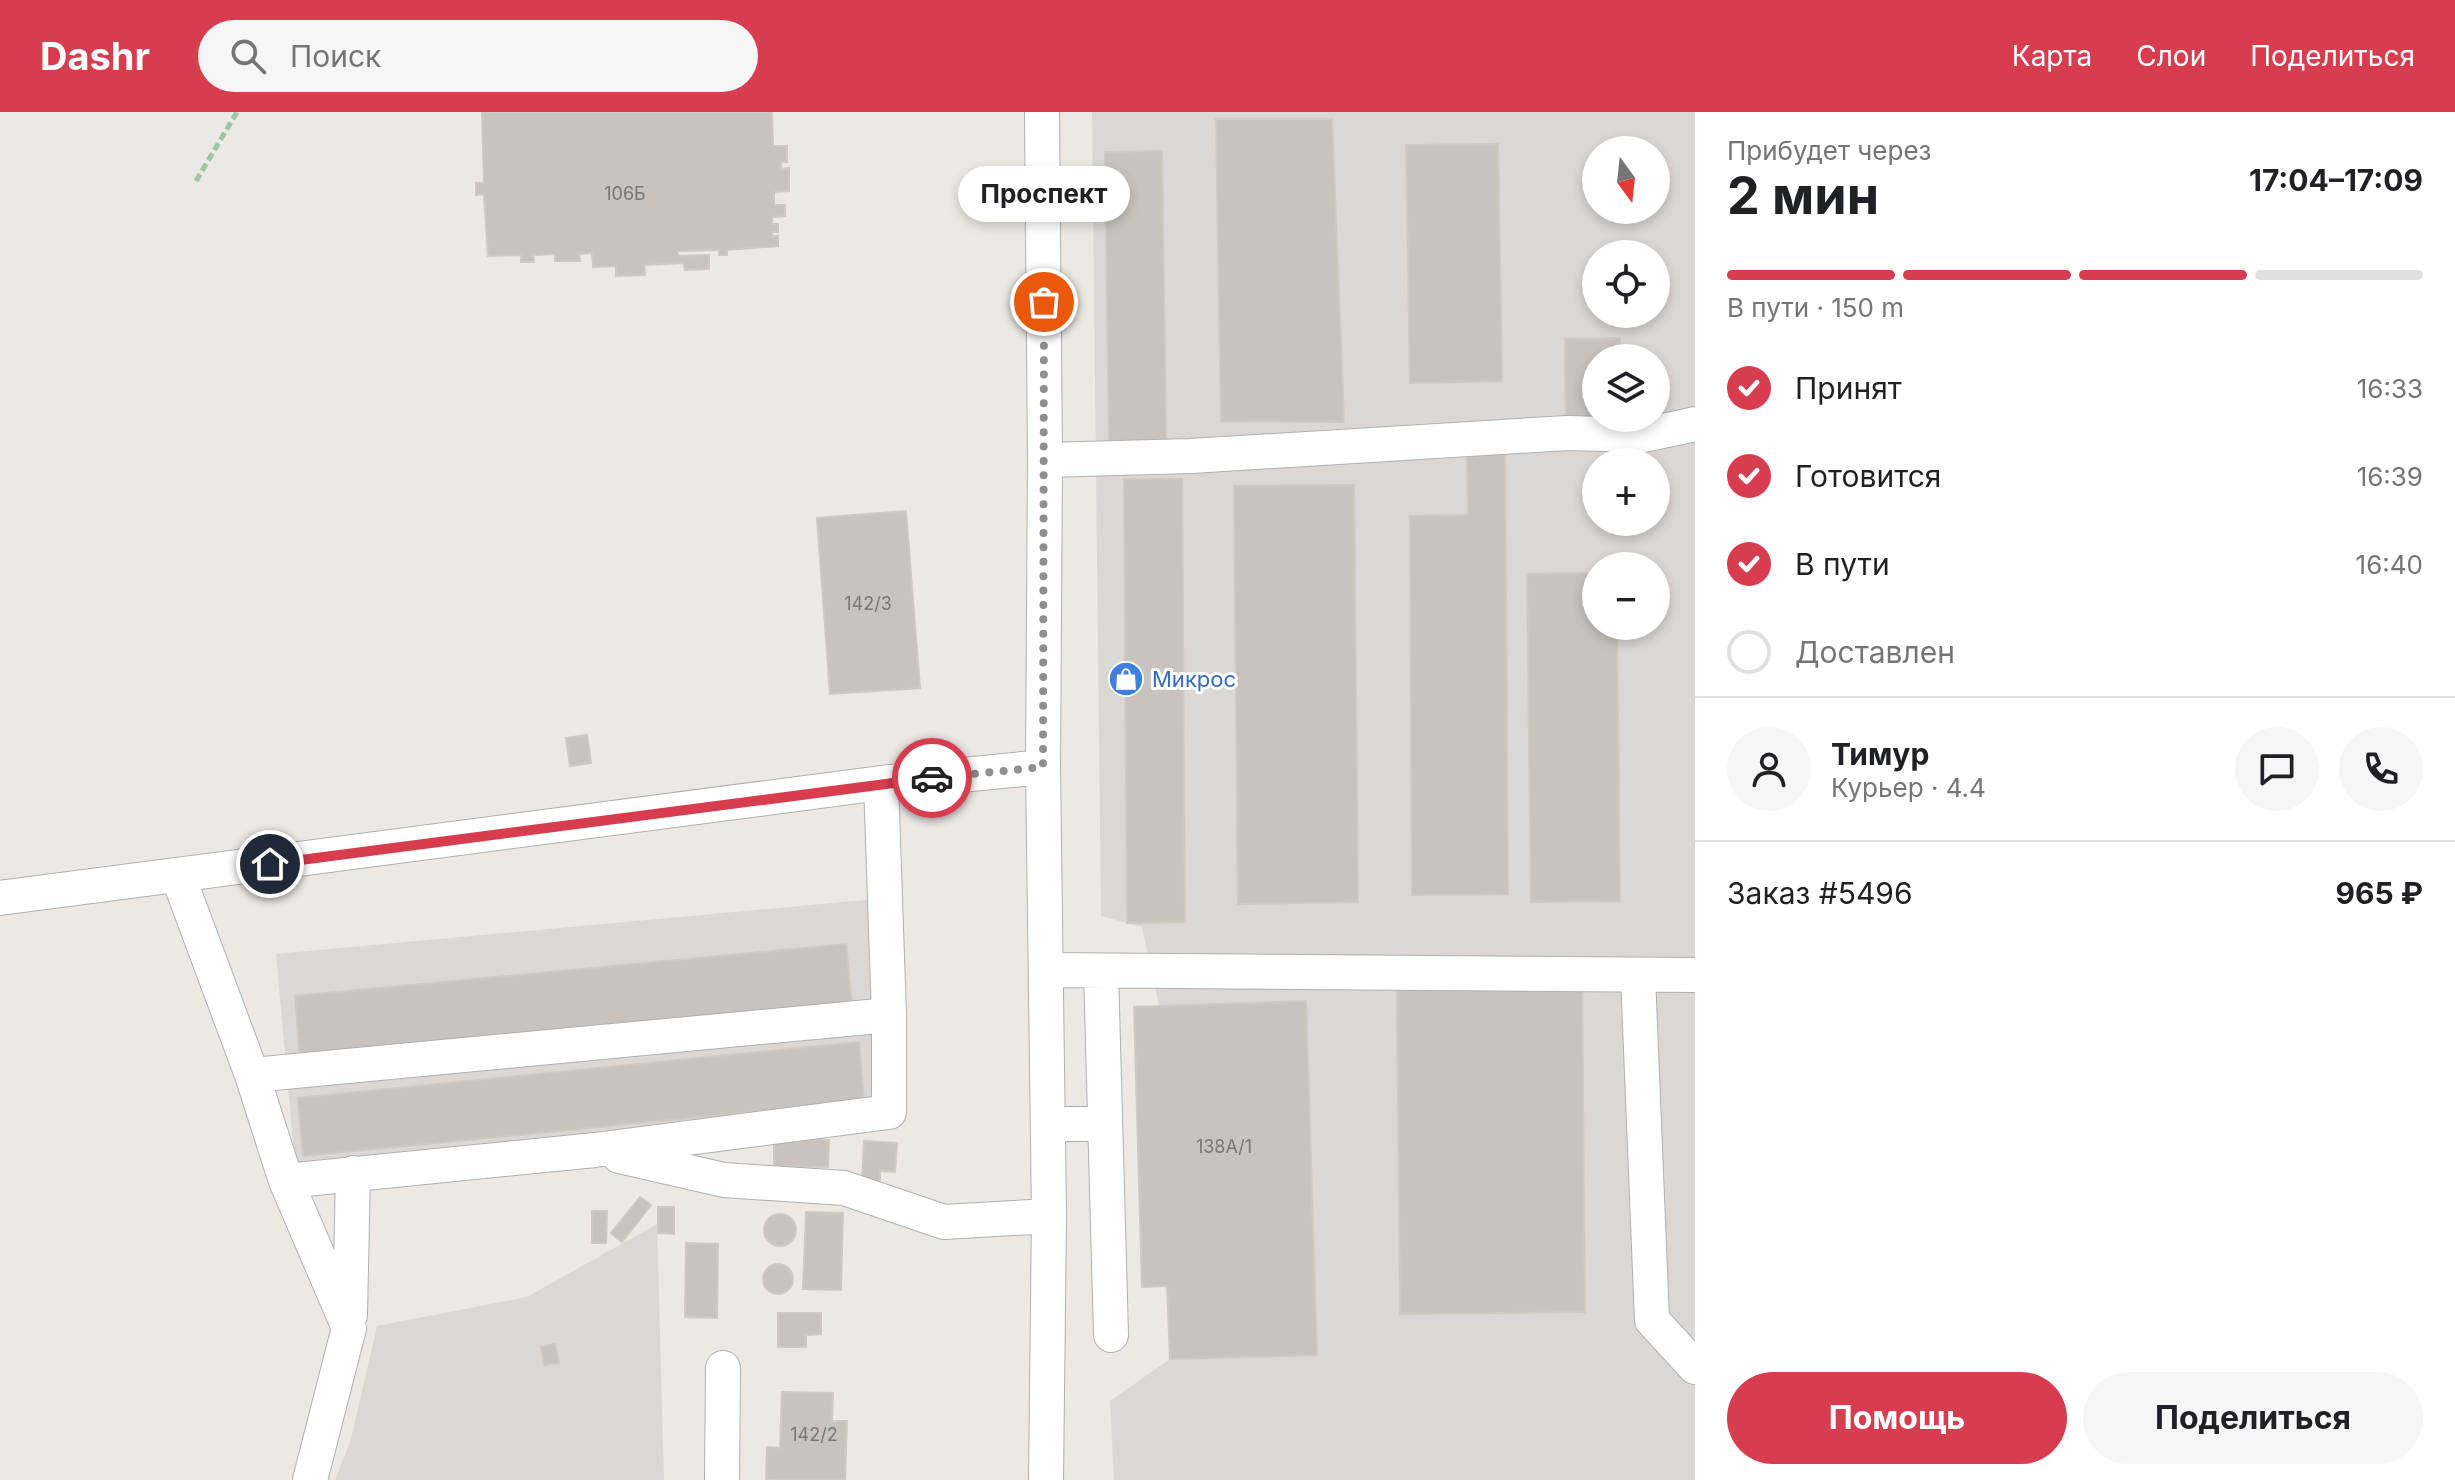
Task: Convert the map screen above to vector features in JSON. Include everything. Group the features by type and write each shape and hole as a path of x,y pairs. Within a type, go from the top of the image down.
{"street":[{"path":"1042,112 1045,460 1043,767 1049,1216 1046,1480"},
{"path":"1045,460 1191,456 1567,433 1644,435 1695,424"},
{"path":"0,898 881,783 1043,767"},
{"path":"286,1181 595,1150 889,1112 881,783"},
{"path":"178,876 252,1075 286,1181 349,1328"},
{"path":"1047,970 1695,975"},
{"path":"1101,971 1111,1335"},
{"path":"1638,976 1652,1320 1695,1367"},
{"path":"252,1075 889,1015"},
{"path":"1048,1124 1105,1124"},
{"path":"595,1150 724,1180 844,1188 944,1222 1049,1216"},
{"path":"310,1480 349,1328 353,1173"},
{"path":"722,1480 723,1368"}],"path":[{"path":"196,181 237,112"}],"shaded area":[{"path":"1092,112 1695,112 1695,1480 1114,1480 1110,1401 1170,1359 1167,1286 1142,1287 1134,1007 1159,1006 1142,927 1101,916"},
{"path":"886,898 906,1122 296,1177 276,954"},
{"path":"657,1224 664,1480 335,1480 351,1439 377,1326 527,1297"}],"building":[{"path":"482,112 772,112 773,146 787,146 787,162 781,162 781,169 789,168 789,191 774,192 774,205 785,205 785,216 772,217 772,224 778,224 778,232 772,232 772,236 778,236 778,246 727,250 727,255 719,255 719,250 678,251 678,256 709,255 709,269 685,270 684,263 644,265 645,275 616,276 616,266 593,267 592,253 579,254 580,261 555,261 555,254 533,255 534,262 521,262 521,255 488,256 484,194 476,195 476,183 484,183"},
{"path":"1216,119 1332,119 1344,422 1221,421"},
{"path":"1498,144 1502,381 1410,383 1406,145"},
{"path":"1162,151 1166,440 1109,441 1105,152"},
{"path":"1620,338 1620,344 1582,344 1582,422 1566,426 1565,339"},
{"path":"1505,448 1508,894 1412,895 1410,516 1468,515 1467,449"},
{"path":"1124,479 1182,479 1185,922 1127,923"},
{"path":"1354,485 1358,902 1238,904 1234,486"},
{"path":"906,511 920,688 830,694 817,518"},
{"path":"1582,573 1582,640 1617,640 1620,901 1531,902 1527,574"},
{"path":"587,735 591,763 570,766 566,738"},
{"path":"846,944 852,1005 300,1057 295,996"},
{"path":"1582,985 1585,1312 1400,1314 1397,987"},
{"path":"1306,1001 1317,1355 1170,1359 1167,1286 1142,1287 1134,1007"},
{"path":"859,1042 864,1101 303,1156 298,1098"},
{"path":"774,1138 829,1140 828,1167 774,1166"},
{"path":"864,1141 897,1143 895,1172 880,1171 880,1183 862,1182"},
{"path":"640,1197 651,1205 622,1242 611,1233"},
{"path":"658,1207 674,1207 674,1234 658,1233"},
{"path":"592,1211 607,1211 606,1243 592,1243"},
{"path":"806,1212 843,1213 841,1290 803,1289"},
{"path":"780,1214 792,1218 796,1230 792,1242 780,1246 768,1242 764,1230 768,1218"},
{"path":"686,1243 718,1244 717,1318 685,1317"},
{"path":"778,1264 789,1268 793,1279 789,1290 778,1294 767,1290 763,1279 767,1268"},
{"path":"778,1313 821,1313 821,1334 806,1335 806,1347 778,1347"},
{"path":"555,1344 559,1363 544,1365 541,1347"},
{"path":"782,1392 833,1393 832,1421 847,1421 845,1479 766,1480 767,1447 780,1448"}],"way so far":[{"path":"932,778 1043,767 1044,302"}],"place":[{"name":"Проспект","path":"1044,302"},
{"name":"Микрос","path":"1126,679"}],"route":[{"path":"270,864 932,778"}]}
